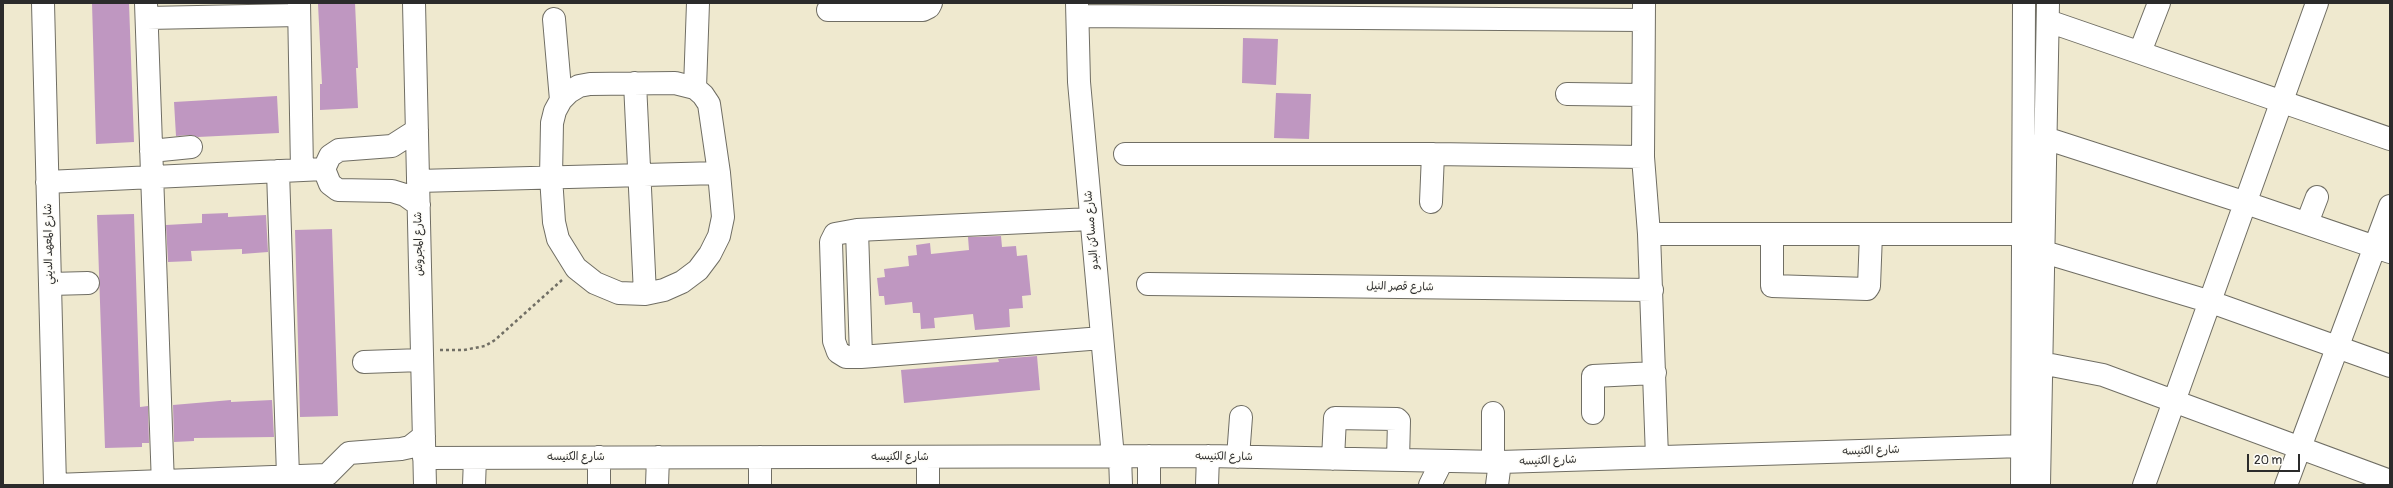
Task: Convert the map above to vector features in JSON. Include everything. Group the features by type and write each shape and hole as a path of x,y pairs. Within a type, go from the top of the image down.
{"street":[{"name":"شارع المعهد الديني","path":"43,3 55,485"},
{"name":"شارع المجروش","path":"414,3 425,485"},
{"path":"695,88 698,3"},
{"path":"828,10 923,10 929,8 931,3"},
{"path":"2022,485 2024,3"},
{"path":"2140,52 2159,3"},
{"path":"2144,485 2211,302 2317,3"},
{"path":"163,483 146,11 299,9 302,170"},
{"path":"1078,10 1643,12 1643,157 1652,290 1658,457"},
{"name":"شارع مساكن البدو","path":"1078,10 1079,82 1091,219 1102,338 1121,485"},
{"path":"2039,485 2048,12 2140,52 2390,139"},
{"path":"554,19 561,100"},
{"path":"675,83 695,88 703,95 709,104 719,173 723,217 719,236 710,254 698,270 682,282 664,290 644,294 619,293 596,284 576,268 558,239 554,222 551,177 552,123 555,111 561,100 569,92 579,86 675,83"},
{"path":"634,84 644,294"},
{"path":"1567,94 1643,95"},
{"path":"324,169 333,153 339,150 392,146 417,130"},
{"path":"2045,138 2246,202 2382,250"},
{"path":"151,150 186,148 182,175"},
{"path":"1125,154 1433,154 1643,157"},
{"path":"1430,202 1433,154"},
{"path":"47,182 324,169"},
{"path":"324,169 330,184 338,190 392,191 404,195 418,205"},
{"path":"278,171 288,476"},
{"path":"418,181 719,173"},
{"path":"2307,223 2317,197"},
{"path":"2286,485 2337,347 2382,250 2390,206"},
{"path":"1091,219 857,230 835,234 831,242 834,341 838,352 846,357 861,357 1102,338"},
{"path":"1649,234 2023,234"},
{"path":"1772,234 1772,286 1867,289 1869,286 1871,234"},
{"path":"2044,252 2211,302 2390,366"},
{"path":"50,284 88,283"},
{"name":"شارع قصر النيل","path":"1148,284 1652,290"},
{"path":"364,362 422,354"},
{"path":"2041,363 2103,375 2390,480"},
{"path":"1593,413 1593,376 1654,373"},
{"path":"1493,413 1497,462 1497,485"},
{"path":"1238,457 1241,417"},
{"path":"1333,459 1335,418 1390,418 1399,421 1398,460"},
{"path":"55,485 163,483 288,476 323,480 348,453 410,447 424,436"},
{"name":"شارع الكنيسه","path":"424,458 1208,456 1497,462 2023,446"},
{"path":"1149,456 1149,485"},
{"path":"1207,485 1208,456"},
{"path":"599,457 599,485"},
{"path":"657,485 658,457"},
{"path":"760,457 760,485"},
{"path":"928,457 928,485"},
{"path":"474,485 475,458"},
{"path":"1430,485 1442,461"}],"path":[{"path":"422,354 464,350 485,346 495,340 576,268"}],"building":[{"path":"92,3 129,3 134,142 96,144"},
{"path":"355,3 358,108 320,110 320,84 322,84 318,4"},
{"path":"1243,38 1278,39 1276,85 1242,83"},
{"path":"1276,93 1311,94 1309,139 1274,138"},
{"path":"277,96 279,133 198,137 190,135 176,136 174,102"},
{"path":"228,213 228,217 266,215 268,252 242,254 242,249 191,251 192,261 168,262 166,225 202,223 202,214"},
{"path":"134,214 140,407 148,406 149,443 142,443 142,447 105,448 97,215"},
{"path":"332,229 338,416 300,417 295,230"},
{"path":"1001,236 1002,247 1016,246 1017,256 1027,255 1031,295 1022,296 1023,308 1009,309 1010,327 975,330 973,314 934,318 935,328 921,329 920,313 913,313 912,302 885,305 884,296 879,296 877,278 885,277 884,269 909,266 908,256 917,255 916,245 930,243 931,254 969,250 968,237"},
{"path":"1037,356 1040,390 904,403 901,370 999,362 998,359"},
{"path":"231,400 231,402 272,400 274,437 194,438 194,441 174,442 173,405"}]}
